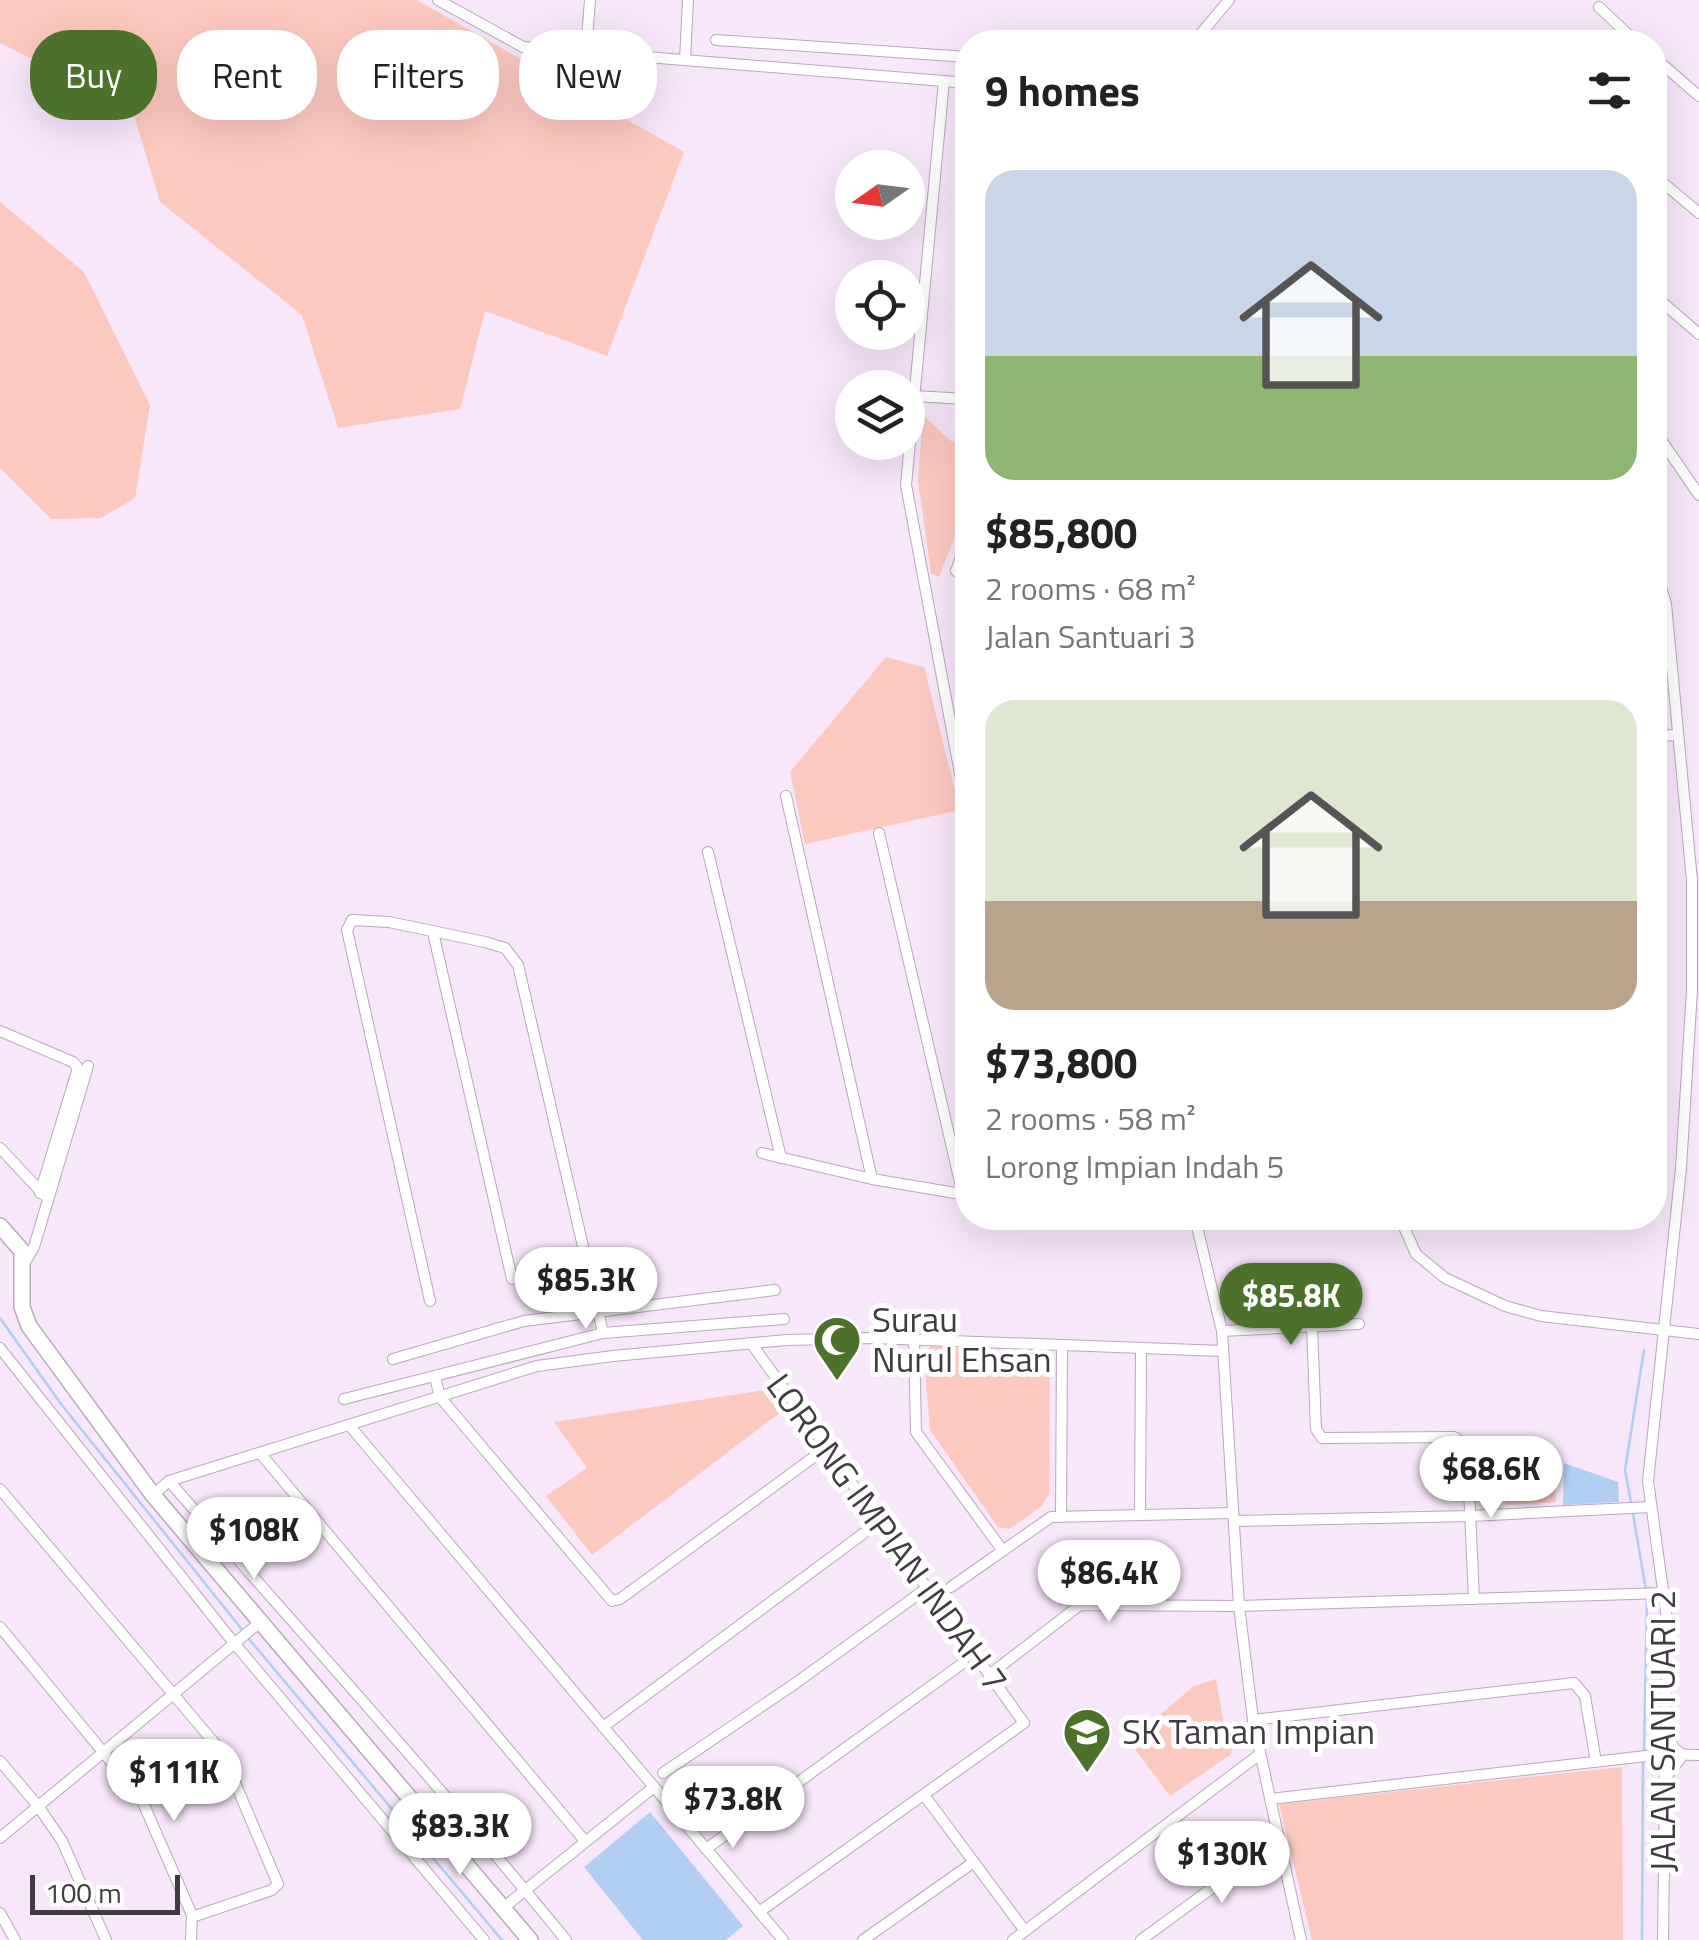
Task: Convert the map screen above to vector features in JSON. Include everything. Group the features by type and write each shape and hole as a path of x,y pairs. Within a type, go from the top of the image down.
{"street":[{"path":"438,0 519,44"},
{"path":"588,30 590,0"},
{"path":"685,60 688,0"},
{"path":"1204,30 1230,0"},
{"path":"1599,8 1621,29"},
{"path":"716,40 955,56"},
{"path":"657,58 955,82"},
{"path":"1667,68 1698,93"},
{"path":"916,370 944,81"},
{"path":"1667,186 1699,213"},
{"path":"1667,306 1699,334"},
{"path":"925,396 955,398"},
{"path":"1667,448 1699,495"},
{"path":"908,460 906,484 955,746"},
{"name":"JALAN SANTUARI 2","path":"1663,1940 1662,1592 1646,1507 1666,1331 1695,990 1696,881 1667,615"},
{"path":"1667,735 1678,734"},
{"path":"786,796 872,1179"},
{"path":"879,832 955,1153"},
{"path":"708,852 781,1158"},
{"path":"430,1300 346,930 352,920 389,922 505,948 518,965 603,1333"},
{"path":"432,932 512,1279"},
{"path":"0,1030 78,1068 34,1247 22,1268"},
{"path":"44,1196 88,1066"},
{"path":"0,1148 44,1196"},
{"path":"762,1154 955,1193"},
{"path":"0,1226 22,1251 22,1307 29,1326 254,1626 503,1908 520,1938"},
{"path":"1198,1230 1222,1331 1239,1606 1253,1720 1298,1939"},
{"path":"1405,1230 1416,1254 1446,1278 1505,1306 1541,1316 1699,1334"},
{"path":"393,1360 524,1321 776,1290"},
{"path":"344,1399 603,1333 784,1319"},
{"path":"1222,1331 1359,1324"},
{"path":"1312,1327 1316,1428 1322,1438 1454,1437 1468,1445 1474,1599"},
{"path":"153,1495 169,1481 537,1366 750,1343 914,1339 1223,1351"},
{"path":"914,1339 916,1432 1002,1551"},
{"name":"LORONG IMPIAN INDAH 7","path":"750,1343 1024,1724 924,1795"},
{"path":"1061,1516 1062,1345"},
{"path":"0,1348 484,1940"},
{"path":"1140,1514 1141,1348"},
{"path":"435,1377 440,1396 612,1600 620,1598 826,1448"},
{"path":"349,1425 783,1940"},
{"path":"260,1453 586,1842"},
{"path":"169,1481 309,1644 416,1760 566,1940"},
{"path":"0,1489 222,1752 278,1884 272,1890 192,1918"},
{"path":"951,1587 1051,1517 1471,1516 1646,1507"},
{"path":"603,1727 864,1534"},
{"path":"663,1773 927,1588"},
{"path":"989,1675 1080,1604 1239,1606 1662,1592"},
{"path":"0,1838 254,1626"},
{"path":"0,1627 141,1798 192,1918 192,1940"},
{"path":"706,1849 964,1664"},
{"path":"1253,1720 1574,1682 1585,1696 1596,1762"},
{"path":"1664,1729 1674,1748 1683,1755"},
{"path":"1013,1940 1260,1754"},
{"path":"1270,1800 1664,1754 1699,1755"},
{"path":"1663,1781 1683,1755"},
{"path":"0,1761 62,1841 106,1940"},
{"path":"503,1908 654,1787"},
{"path":"759,1912 924,1795 1025,1932"},
{"path":"1141,1940 1279,1839"},
{"path":"863,1940 974,1862"},
{"path":"0,1912 15,1940"}],"shaded area":[{"path":"0,0 417,0 470,30 337,30 337,120 499,120 499,47 519,58 519,120 628,120 684,152 607,356 485,311 460,409 338,428 302,315 160,202 136,120 157,120 157,30 30,30 30,58 0,43"},
{"path":"0,202 84,272 150,405 135,498 101,518 51,519 0,468"},
{"path":"925,417 955,441 955,536 939,577 931,573 918,481 920,460 925,460"},
{"path":"886,657 924,667 955,790 955,811 805,844 790,772"},
{"path":"931,1346 1041,1355 1050,1366 1049,1494 1041,1507 1009,1529 998,1527 930,1430 924,1353"},
{"path":"765,1390 782,1411 592,1555 546,1496 587,1468 554,1422"},
{"path":"1522,1443 1554,1454 1556,1502 1506,1505 1504,1470 1481,1470 1480,1451 1493,1444"},
{"path":"1216,1679 1224,1725 1235,1740 1230,1755 1170,1796 1129,1741 1194,1686"},
{"path":"1622,1767 1623,1940 1312,1940 1279,1804"}],"water":[{"path":"1564,1463 1618,1482 1619,1502 1563,1505"},
{"path":"650,1812 743,1926 726,1940 643,1940 584,1867"}],"waterway":[{"path":"0,1318 61,1404 244,1632"},
{"path":"1631,1502 1625,1470 1644,1350"},
{"path":"1633,1514 1646,1590"},
{"path":"1644,1750 1647,1598"},
{"path":"249,1639 502,1940"},
{"path":"1642,1940 1643,1758"}],"place":[{"name":"Surau Nurul Ehsan","path":"837,1382"},
{"name":"SK Taman Impian","path":"1087,1774"}]}
